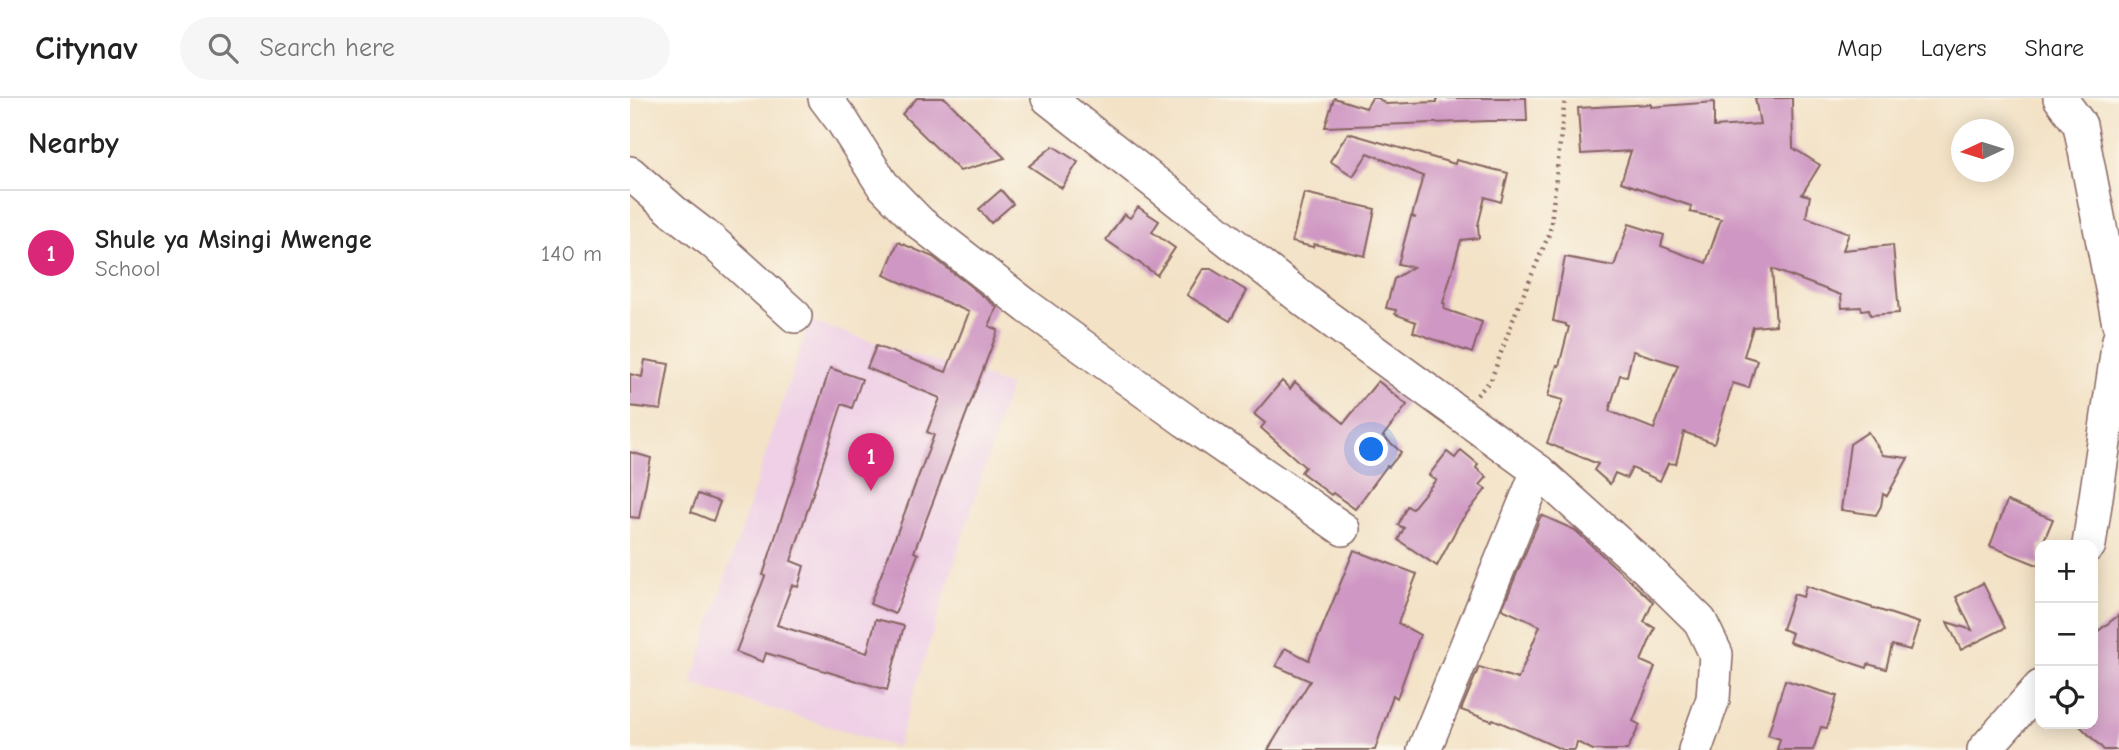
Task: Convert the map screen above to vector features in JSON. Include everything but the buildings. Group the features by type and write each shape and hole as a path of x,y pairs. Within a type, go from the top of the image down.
{"street":[{"path":"825,98 882,184 920,223 1028,307 1175,413 1343,528"},
{"path":"1048,98 1317,310 1538,471 1646,568 1700,621 1716,654 1713,699 1695,750"},
{"path":"2060,98 2080,125 2119,324"},
{"path":"630,173 713,242 795,316"},
{"path":"2090,540 2119,340"},
{"path":"1424,750 1538,471"},
{"path":"1984,750 2035,693"}],"path":[{"path":"1460,414 1490,380 1550,232 1565,98"}],"shaded area":[{"path":"809,321 1010,386 897,747 691,684"}],"place":[{"name":"Shule ya Msingi Mwenge","path":"871,491"}]}
